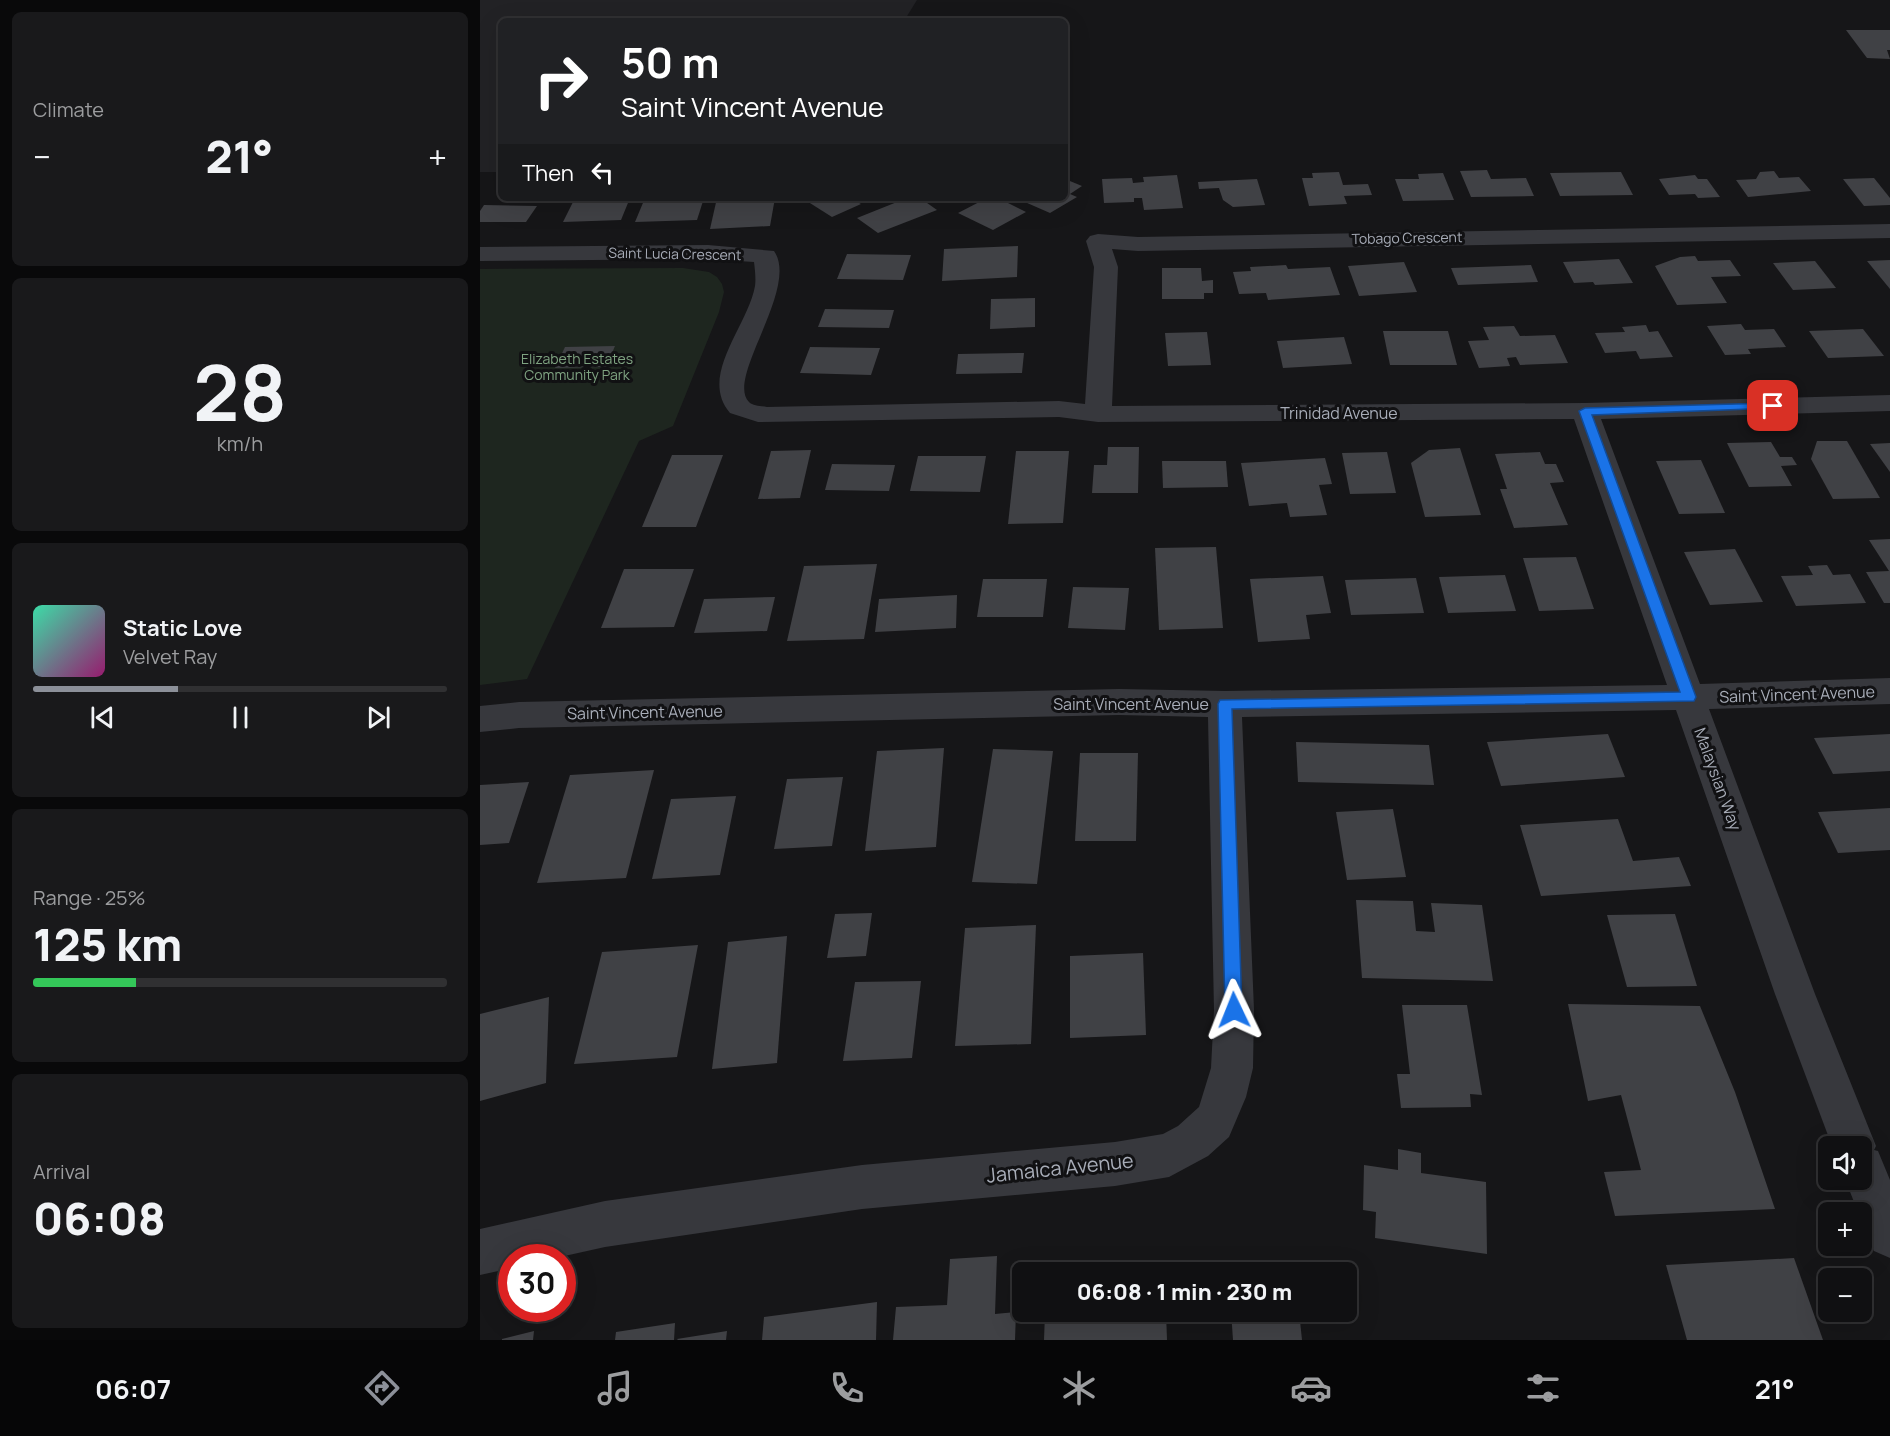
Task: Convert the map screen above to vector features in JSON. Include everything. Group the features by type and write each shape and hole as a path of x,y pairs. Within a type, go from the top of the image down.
{"street":[{"name":"Tobago Crescent","path":"1098,414 1106,267 1098,241 1138,244 1890,231"},
{"name":"Saint Lucia Crescent","path":"480,254 708,252 766,256 767,286 731,380 731,397 736,407 747,413 789,416"},
{"name":"Trinidad Avenue","path":"789,416 1059,409 1098,414 1585,411 1890,403"},
{"name":"Malaysian Way","path":"1585,411 1795,994 1850,1136"},
{"name":"Saint Vincent Avenue","path":"480,719 519,715 1107,702 1225,704 1689,697 1890,691"},
{"name":"Jamaica Avenue","path":"480,1252 605,1224 862,1187 1115,1164 1170,1155 1193,1141 1214,1122 1225,1097 1232,1068 1234,1010 1225,704"},
{"path":"1871,1190 1890,1235"}],"shaded area":[{"path":"480,0 917,0 906,18 498,18 498,172 480,172"}],"green space":[{"name":"Elizabeth Estates Community Park","path":"683,268 709,272 717,277 724,292 719,312 673,426 639,441 527,679 480,685 480,269"}],"building":[{"path":"1846,30 1890,30 1890,50 1887,50 1890,59 1867,58"},
{"path":"1487,170 1491,179 1526,178 1534,196 1471,197 1460,171"},
{"path":"1774,171 1779,178 1799,177 1811,191 1748,197 1736,180 1756,179 1760,172"},
{"path":"1339,172 1343,185 1368,184 1372,195 1344,196 1347,204 1309,206 1302,178 1313,178 1312,173"},
{"path":"1621,172 1633,195 1560,196 1550,173"},
{"path":"1443,173 1454,200 1403,201 1395,179 1419,179 1418,174"},
{"path":"1177,175 1183,208 1144,210 1142,198 1134,198 1134,202 1104,203 1102,179 1132,178 1133,183 1144,182 1143,177"},
{"path":"1695,175 1698,179 1707,179 1720,197 1698,198 1695,194 1669,195 1659,179"},
{"path":"1874,178 1890,198 1890,205 1864,206 1843,179"},
{"path":"1257,179 1265,205 1233,207 1223,200 1219,188 1199,189 1198,182"},
{"path":"1068,180 1082,186 1070,194 1077,197 1050,213 1023,201 1068,201"},
{"path":"574,201 629,201 621,220 563,222"},
{"path":"644,201 703,201 697,220 635,222"},
{"path":"716,201 774,201 770,226 710,229"},
{"path":"807,201 856,201 861,204 832,217"},
{"path":"900,201 924,201 937,210 878,233 857,218"},
{"path":"981,201 1004,201 1026,212 993,230 958,213"},
{"path":"484,205 537,206 526,222 480,222 480,211"},
{"path":"1018,246 1017,277 942,281 944,249"},
{"path":"847,254 911,255 903,280 837,279"},
{"path":"1695,256 1698,261 1730,260 1741,276 1711,277 1727,303 1677,305 1655,266 1680,257"},
{"path":"1619,259 1633,283 1595,285 1593,282 1574,283 1563,262"},
{"path":"1890,260 1890,289 1867,261"},
{"path":"1815,261 1836,288 1793,290 1773,263"},
{"path":"1404,262 1417,292 1359,296 1348,266"},
{"path":"1286,265 1288,269 1330,267 1340,295 1268,300 1266,293 1239,294 1233,272 1251,271 1250,267"},
{"path":"1531,265 1538,282 1458,285 1451,268"},
{"path":"1162,268 1201,268 1202,281 1213,280 1213,293 1204,293 1204,299 1162,299"},
{"path":"1035,298 1035,327 990,329 991,299"},
{"path":"825,309 894,310 889,328 818,327"},
{"path":"1741,324 1745,330 1774,329 1786,347 1748,349 1751,354 1725,355 1707,326"},
{"path":"1646,325 1649,332 1658,331 1673,357 1640,359 1636,351 1605,353 1595,333 1625,332 1622,327"},
{"path":"1514,326 1520,336 1555,335 1568,363 1520,365 1516,357 1507,358 1510,366 1479,368 1468,341 1489,340 1483,327"},
{"path":"1863,329 1884,356 1828,358 1809,331"},
{"path":"1383,331 1448,331 1457,365 1390,365"},
{"path":"1207,332 1211,365 1168,366 1165,333"},
{"path":"1344,337 1352,364 1283,368 1277,341"},
{"path":"615,346 606,367 555,368 565,347"},
{"path":"810,347 880,348 871,375 800,373"},
{"path":"1024,353 1022,373 956,374 958,354"},
{"path":"1817,441 1847,441 1880,498 1833,499 1811,459"},
{"path":"1771,442 1780,457 1792,457 1797,465 1781,466 1792,486 1749,487 1727,443"},
{"path":"1890,443 1890,472 1870,444"},
{"path":"1108,447 1139,447 1138,493 1092,493 1094,465 1107,465"},
{"path":"1460,448 1481,515 1425,517 1411,463 1429,450"},
{"path":"811,450 800,498 758,499 771,451"},
{"path":"1016,451 1069,451 1063,523 1008,524"},
{"path":"1387,452 1396,493 1350,494 1342,453"},
{"path":"1540,452 1545,464 1556,464 1564,482 1550,483 1568,525 1514,528 1500,489 1507,489 1495,454"},
{"path":"672,455 723,455 696,527 642,527"},
{"path":"918,456 986,456 980,492 910,491"},
{"path":"1325,458 1332,484 1319,485 1327,515 1290,517 1287,503 1249,506 1241,463"},
{"path":"1701,460 1725,513 1679,514 1656,461"},
{"path":"1162,461 1226,461 1228,487 1163,488"},
{"path":"832,464 895,465 889,491 825,490"},
{"path":"1890,539 1890,603 1884,603 1866,572 1889,571 1869,540"},
{"path":"1216,547 1223,628 1159,630 1155,548"},
{"path":"1735,549 1763,602 1710,605 1684,552"},
{"path":"1576,557 1594,609 1539,611 1523,558"},
{"path":"877,564 864,639 787,641 804,566"},
{"path":"1827,565 1833,575 1850,574 1866,603 1796,606 1781,576 1813,575 1808,566"},
{"path":"624,569 694,569 674,627 601,628"},
{"path":"1505,575 1516,611 1448,613 1439,577"},
{"path":"1323,576 1331,613 1306,615 1310,639 1258,642 1250,579"},
{"path":"1416,578 1424,613 1351,615 1345,580"},
{"path":"983,579 1047,579 1043,617 977,617"},
{"path":"1073,587 1129,588 1125,630 1068,628"},
{"path":"957,595 956,628 875,632 879,599"},
{"path":"775,597 767,631 694,633 704,599"},
{"path":"1608,734 1625,777 1501,786 1487,742"},
{"path":"1890,734 1890,771 1833,774 1814,738"},
{"path":"1296,742 1429,745 1434,785 1298,782"},
{"path":"944,748 936,847 865,851 877,751"},
{"path":"993,749 1053,751 1037,884 972,882"},
{"path":"1080,753 1138,753 1136,841 1075,841"},
{"path":"654,770 626,878 537,883 570,775"},
{"path":"843,777 832,846 774,849 787,779"},
{"path":"529,782 509,843 480,845 480,785"},
{"path":"736,796 720,875 652,879 671,799"},
{"path":"1890,808 1890,850 1838,853 1818,812"},
{"path":"1393,809 1406,877 1347,880 1336,812"},
{"path":"1618,819 1633,861 1679,857 1691,886 1541,896 1520,825"},
{"path":"1356,900 1413,901 1416,931 1435,932 1431,903 1482,905 1493,981 1362,978"},
{"path":"872,913 866,956 827,958 835,914"},
{"path":"1675,914 1697,986 1627,987 1607,915"},
{"path":"1036,925 1031,1044 955,1046 965,928"},
{"path":"787,936 777,1063 712,1069 728,942"},
{"path":"698,945 677,1057 574,1064 602,952"},
{"path":"1143,953 1146,1035 1070,1038 1070,956"},
{"path":"921,981 912,1058 843,1061 855,982"},
{"path":"549,997 546,1083 480,1101 480,1014"},
{"path":"1568,1004 1700,1006 1735,1092 1775,1209 1615,1216 1604,1172 1641,1170 1621,1095 1588,1101"},
{"path":"1402,1005 1467,1005 1482,1095 1470,1094 1471,1107 1401,1108 1397,1074 1410,1074"},
{"path":"1398,1149 1421,1153 1421,1173 1486,1182 1487,1254 1375,1238 1376,1212 1363,1210 1364,1165 1398,1170"},
{"path":"997,1256 995,1314 1012,1312 1012,1322 1016,1322 1015,1340 893,1340 896,1307 947,1305 950,1259"},
{"path":"1794,1258 1823,1340 1687,1340 1666,1265"},
{"path":"877,1302 876,1340 762,1340 764,1317"},
{"path":"1045,1322 1166,1322 1167,1340 1044,1340"},
{"path":"1232,1322 1300,1322 1302,1340 1233,1340"},
{"path":"675,1323 674,1340 615,1340 616,1332"},
{"path":"534,1331 533,1340 502,1340 502,1339"},
{"path":"727,1331 726,1340 677,1339"}],"route":[{"path":"1234,1010 1225,704 1689,697 1585,411 1773,406"}]}
